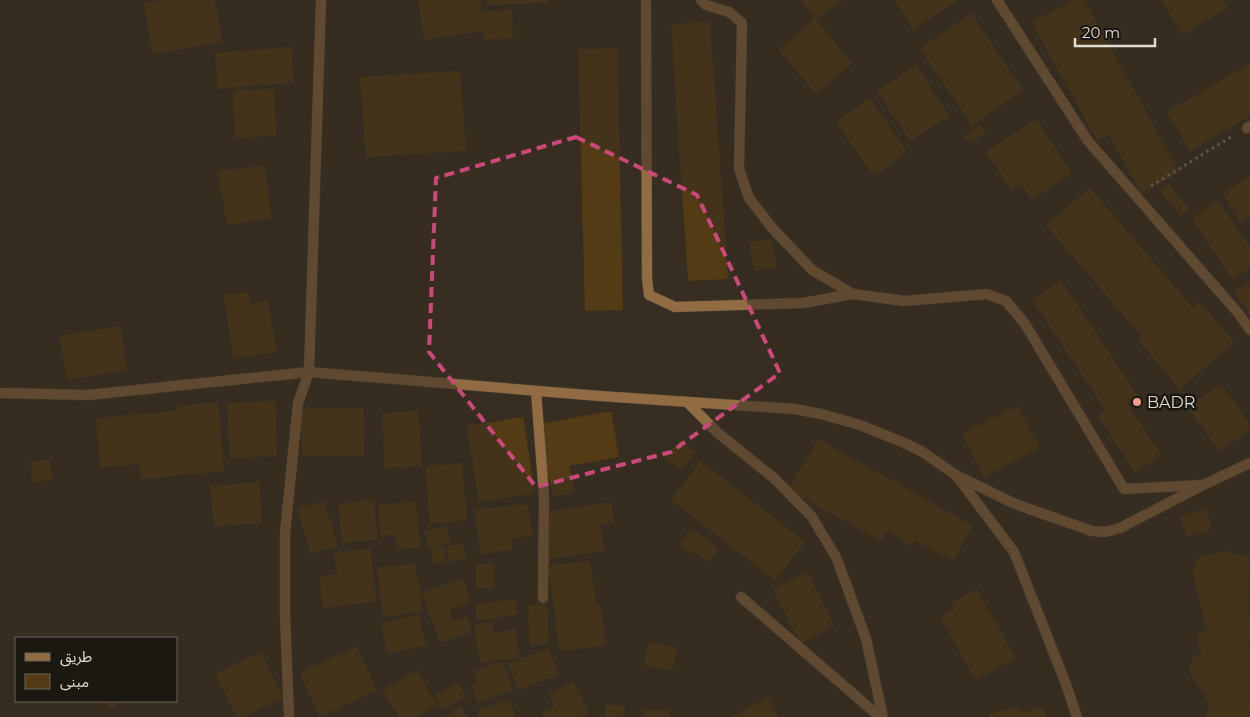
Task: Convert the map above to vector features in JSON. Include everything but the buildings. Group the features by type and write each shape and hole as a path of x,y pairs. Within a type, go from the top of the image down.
{"street":[{"path":"289,717 285,615 285,534 298,403 309,372 321,0"},
{"path":"646,0 647,278 649,295 676,307 802,304 852,294 904,301 987,294 1006,301 1025,324 1124,489 1203,485"},
{"path":"701,0 706,5 729,12 742,23 738,169 750,198 773,229 812,270 852,294"},
{"path":"996,0 1088,141 1239,314 1250,330"},
{"path":"0,393 88,395 309,372 536,391 795,409 860,425 921,451 956,475 1015,504 1092,531 1106,532 1120,528 1250,463"},
{"path":"536,391 544,496 543,598"},
{"path":"687,402 718,433 775,479 812,517 837,559 866,638 882,717"},
{"path":"956,475 1014,552 1066,684 1076,717"},
{"path":"741,597 882,717"}],"path":[{"path":"1135,195 1248,127"}],"highlighted area":[{"path":"576,137 697,195 780,373 671,452 536,487 429,352 436,178"}],"place":[{"name":"BADR","path":"1137,402"}]}
